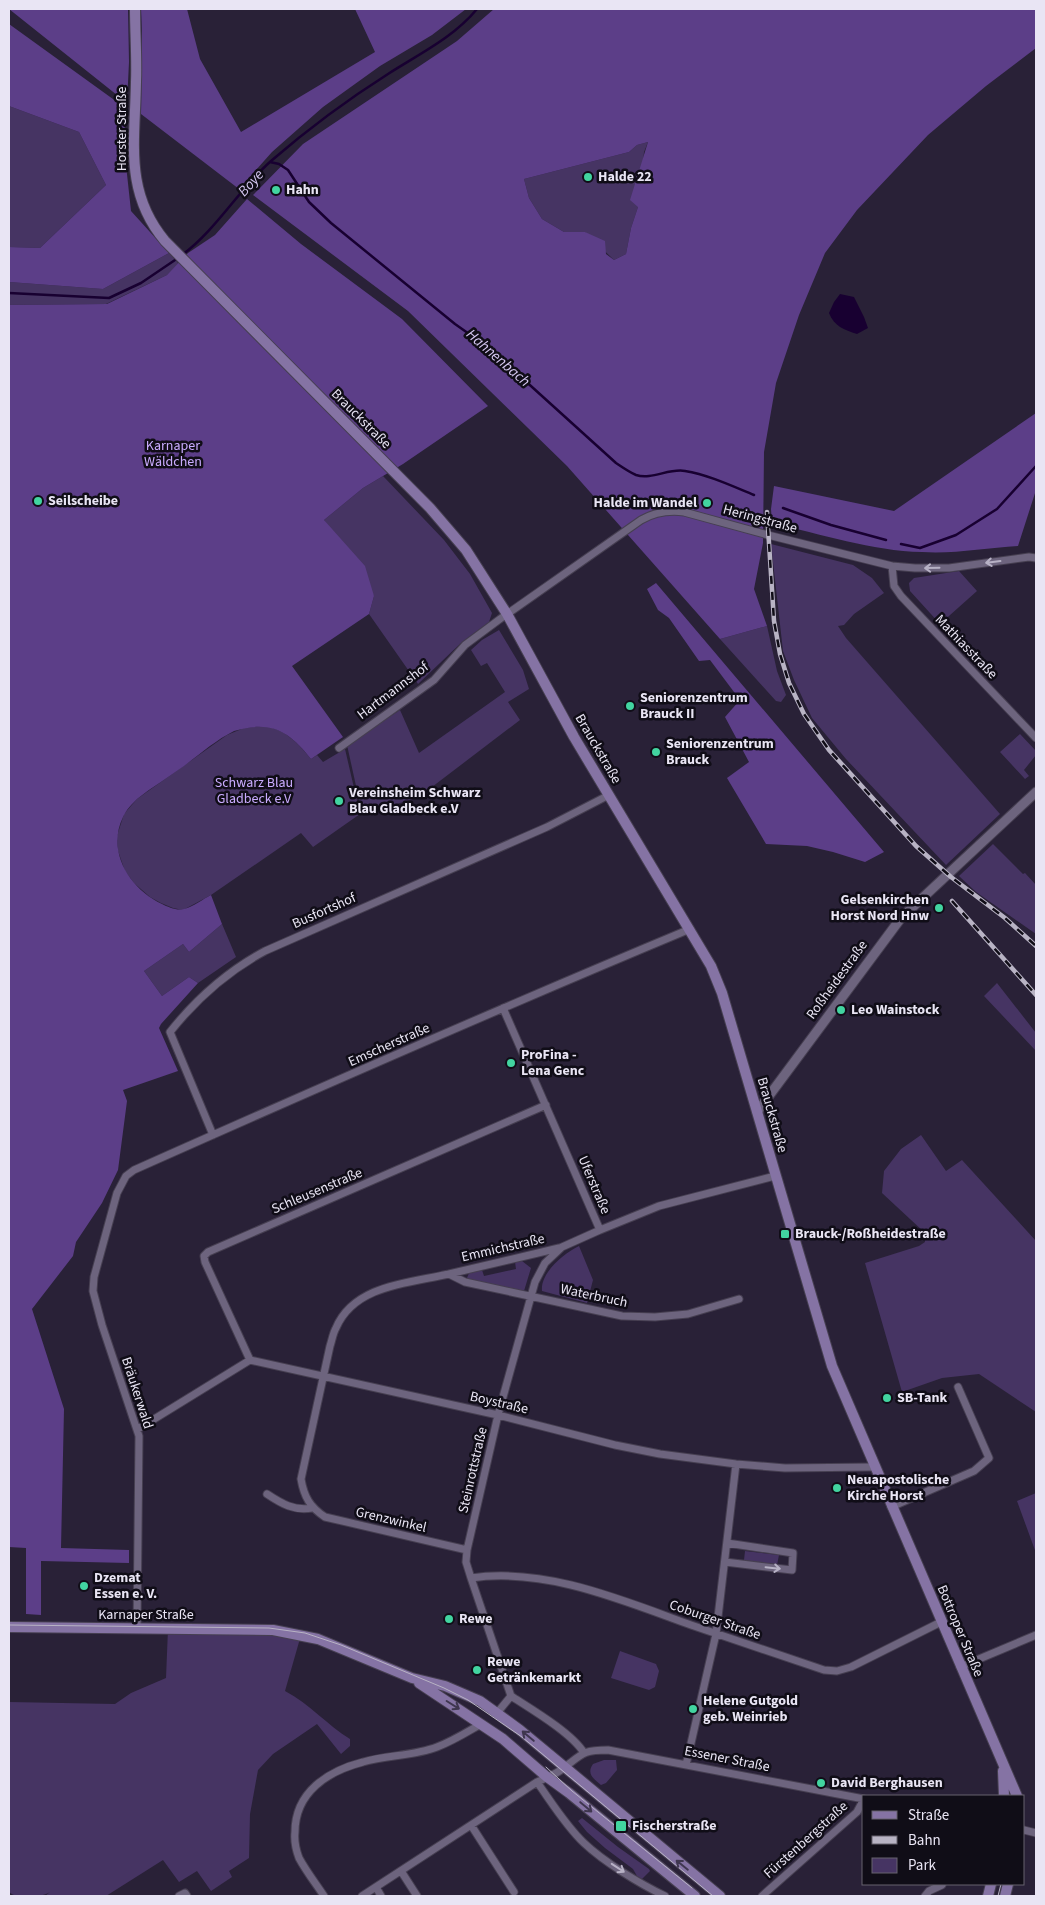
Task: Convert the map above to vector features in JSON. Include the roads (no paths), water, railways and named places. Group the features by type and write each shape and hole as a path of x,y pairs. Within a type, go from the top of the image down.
{"main road":[{"name":"Horster Straße","path":"135,9 136,185 148,217 165,241"},
{"name":"Brauckstraße","path":"165,241 430,508 466,550 506,614 570,730 711,966 722,993 834,1373"},
{"name":"Bottroper Straße","path":"834,1373 1017,1795"},
{"name":"Karnaper Straße","path":"9,1627 252,1629 283,1632 318,1639 412,1678"},
{"path":"412,1678 445,1686 480,1701 497,1713 720,1896"},
{"path":"412,1678 503,1739 547,1777 695,1896"},
{"name":"Bottroper Straße","path":"1003,1765 1004,1795"}],"street":[{"name":"Heringstraße","path":"506,614 641,520 665,511 684,512 892,566 949,568 1029,557 1036,558"},
{"name":"Mathiasstraße","path":"892,566 894,586 901,596 1036,738"},
{"name":"Hartmannshof","path":"339,748 434,680 465,645 506,614"},
{"name":"Roßheidestraße","path":"757,1112 901,918 1036,792"},
{"name":"Busfortshof","path":"213,1135 170,1032 188,1009 215,984 239,965 265,951 547,827 609,795"},
{"name":"Emscherstraße","path":"114,1201 126,1176 134,1170 503,1008 690,929"},
{"name":"Uferstraße","path":"503,1008 600,1230 659,1206 775,1176"},
{"name":"Schleusenstraße","path":"250,1360 205,1262 204,1256 208,1252 546,1105"},
{"name":"Bräukerwald","path":"114,1201 94,1277 93,1291 102,1325 138,1429 137,1628"},
{"name":"Steinrottstraße","path":"510,1696 466,1562 468,1550 498,1415 535,1282 545,1263 562,1247 600,1230"},
{"name":"Emmichstraße","path":"324,1376 336,1328 344,1313 360,1298 376,1290 562,1247"},
{"name":"Emmichstraße","path":"449,1274 464,1282 532,1297"},
{"name":"Waterbruch","path":"532,1297 622,1316 655,1317 688,1314 739,1299"},
{"name":"Boystraße","path":"250,1360 498,1415 615,1445 660,1454 785,1468 874,1467"},
{"path":"138,1429 250,1360"},
{"path":"312,1508 306,1498 301,1479 324,1376"},
{"path":"891,1507 974,1471 989,1458 958,1387"},
{"path":"686,1765 716,1634 736,1464"},
{"name":"Grenzwinkel","path":"267,1494 290,1508 303,1510 312,1508 335,1520 468,1550"},
{"path":"725,1562 792,1570 793,1553 727,1543"},
{"name":"Coburger Straße","path":"471,1578 487,1575 534,1578 573,1586 614,1597 824,1670 836,1671 852,1667 941,1622"},
{"path":"960,1667 1036,1635"},
{"path":"362,1896 537,1782 565,1768 579,1755 584,1753 573,1740 532,1709 510,1696 497,1713"},
{"path":"324,1896 303,1865 296,1849 294,1837 296,1818 303,1800 309,1791 326,1777 351,1766 438,1747 481,1724"},
{"name":"Essener Straße","path":"584,1753 593,1750 608,1750 862,1800"},
{"path":"537,1782 583,1842 594,1852 665,1896"},
{"name":"Fürstenbergstraße","path":"762,1896 857,1812 862,1803"},
{"path":"472,1825 514,1892"},
{"path":"401,1871 417,1896"},
{"path":"925,1896 929,1891 942,1885"},
{"path":"376,1887 381,1896"},
{"path":"179,1896 185,1893 187,1896"}],"waterway":[{"name":"Boye","path":"182,255 195,245 259,172 285,149 313,126 358,94 457,29 477,9"},
{"name":"Hahnenbach","path":"270,162 279,164 288,170 309,202 331,223 455,324 489,348 616,463 633,474 642,476 673,471 685,471 703,475 754,495"},
{"name":"Boye","path":"9,293 109,298 141,283 178,258"},
{"name":"Hahnenbach","path":"901,544 920,548 956,535 997,509 1036,466"},
{"name":"Hahnenbach","path":"783,508 831,525 886,540"}],"tram line":[{"path":"9,1625 269,1628 305,1633 341,1645 468,1700 522,1737 713,1896"},
{"path":"546,1767 572,1791 692,1888"},
{"path":"998,1896 1001,1885"}],"railway":[{"path":"767,512 774,621 780,654 789,683 804,714 829,750 916,846 951,877 1005,918 1036,946"},
{"path":"952,901 1036,995"}],"place":[{"name":"Halde 22","path":"588,177"},
{"name":"Hahn","path":"276,190"},
{"name":"Seilscheibe","path":"38,501"},
{"name":"Halde im Wandel","path":"707,503"},
{"name":"Seniorenzentrum Brauck II","path":"630,706"},
{"name":"Seniorenzentrum Brauck","path":"656,752"},
{"name":"Vereinsheim Schwarz Blau Gladbeck e.V","path":"339,801"},
{"name":"Gelsenkirchen Horst Nord Hnw","path":"939,908"},
{"name":"Leo Wainstock","path":"841,1010"},
{"name":"ProFina - Lena Genc","path":"511,1063"},
{"name":"Brauck-/Roßheidestraße","path":"785,1234"},
{"name":"SB-Tank","path":"887,1398"},
{"name":"Neuapostolische Kirche Horst","path":"837,1488"},
{"name":"Dzemat Essen e. V.","path":"84,1586"},
{"name":"Rewe","path":"449,1619"},
{"name":"Rewe Getränkemarkt","path":"477,1670"},
{"name":"Helene Gutgold geb. Weinrieb","path":"693,1709"},
{"name":"David Berghausen","path":"821,1783"},
{"name":"Fischerstraße","path":"621,1826"}],"park label":[{"name":"Karnaper Wäldchen","path":"173,454"},
{"name":"Schwarz Blau Gladbeck e.V","path":"254,792"}]}
